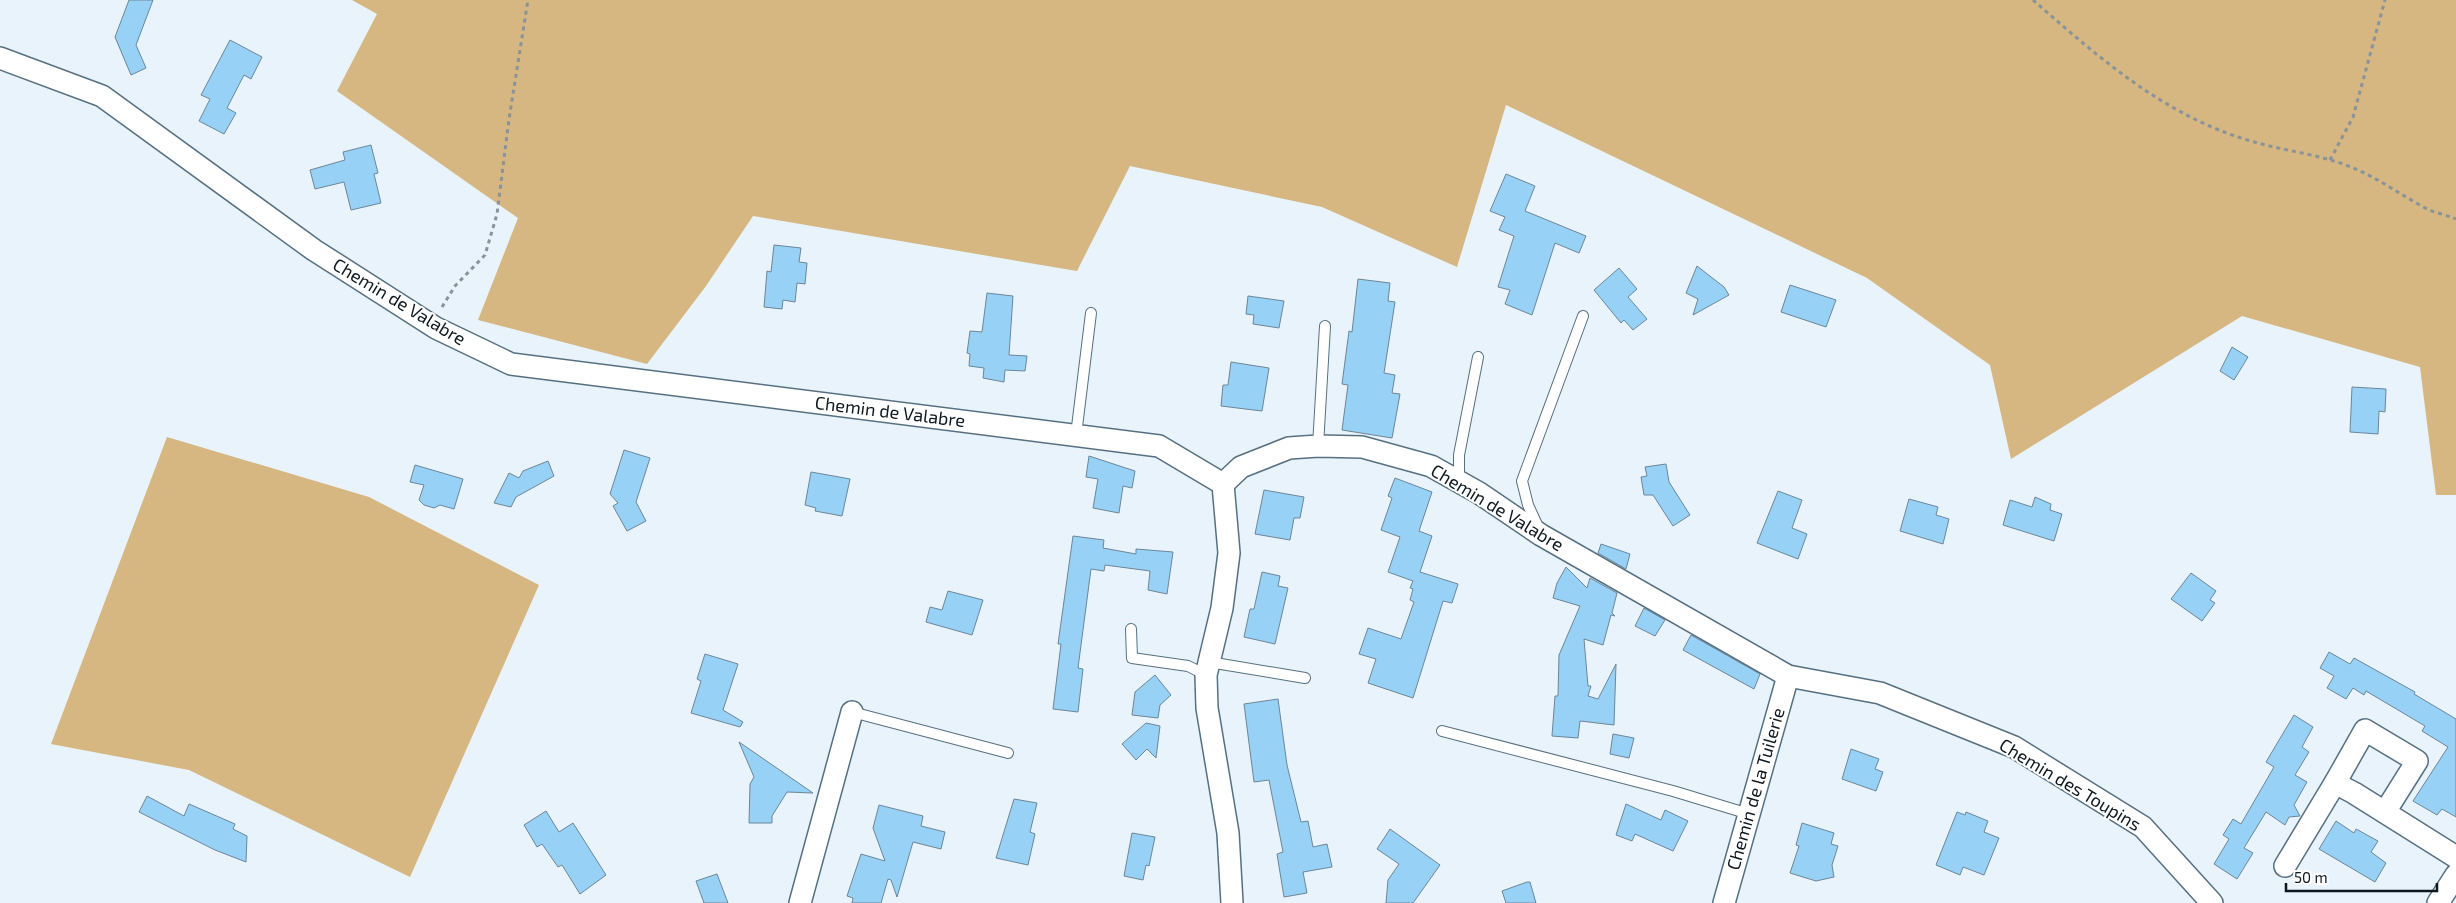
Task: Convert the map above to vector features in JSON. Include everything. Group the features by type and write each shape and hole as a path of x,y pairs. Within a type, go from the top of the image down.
{"street":[{"name":"Chemin de Valabre","path":"0,58 102,96 314,250 431,324 511,364 1159,446 1223,484 1241,467 1290,448 1318,446 1362,447 1431,466 1459,481 1541,535 1788,676"},
{"path":"1223,484 1229,552 1222,608 1207,669 1207,708 1228,833 1232,903"},
{"name":"Chemin de la Tuilerie","path":"1724,903 1788,676"},
{"name":"Chemin des Toupins","path":"1788,676 1880,693 2014,747 2143,827 2212,903"},
{"path":"800,903 852,712"},
{"path":"2285,866 2365,730 2417,761 2385,812"},
{"path":"2335,783 2456,857"},
{"path":"2438,903 2456,875"}],"lane":[{"path":"1076,435 1091,313"},
{"path":"1541,535 1528,505 1522,481 1583,316"},
{"path":"1318,446 1325,326"},
{"path":"1459,481 1459,455 1478,357"},
{"path":"1131,629 1132,658 1207,669 1305,678"},
{"path":"852,712 1008,752"},
{"path":"1442,731 1673,791 1749,814"}],"path":[{"path":"431,324 455,286 485,255 497,214 509,119 528,0"},
{"path":"2033,0 2122,75 2160,100 2203,124 2252,141 2330,160 2382,181 2429,210 2456,219"},
{"path":"2330,160 2353,117 2385,0"}],"shaded area":[{"path":"352,0 2456,0 2456,495 2436,495 2420,367 2242,316 2011,459 1990,365 1867,278 1506,105 1457,267 1322,207 1130,166 1077,271 753,216 706,286 647,364 478,320 518,218 337,91 377,14"},
{"path":"167,437 369,497 539,585 410,877 189,770 51,744"}],"building":[{"path":"129,0 153,0 136,45 146,68 131,75 115,37"},
{"path":"230,40 262,57 251,79 244,75 227,108 236,113 224,134 199,121 210,99 201,95"},
{"path":"371,145 378,173 374,174 381,203 351,210 344,182 315,189 310,170 345,160 343,152"},
{"path":"1506,174 1535,186 1525,211 1586,236 1579,253 1555,243 1532,315 1505,304 1510,290 1498,287 1514,236 1499,230 1505,217 1490,211"},
{"path":"774,245 801,248 799,262 807,263 805,284 797,283 795,302 783,300 782,309 764,307 767,271 771,272"},
{"path":"1697,266 1724,287 1729,295 1693,315 1698,299 1686,293"},
{"path":"1619,268 1637,289 1628,297 1647,319 1633,330 1624,320 1621,323 1594,290"},
{"path":"1358,279 1390,283 1388,301 1395,302 1384,373 1395,375 1392,393 1400,394 1392,438 1342,430 1348,385 1342,384 1349,331 1352,332"},
{"path":"1790,285 1836,300 1826,327 1781,312"},
{"path":"987,293 1013,296 1009,355 1027,356 1025,371 1005,370 1004,382 983,378 984,368 969,366 970,354 967,353 970,331 982,332"},
{"path":"1248,296 1284,301 1279,328 1253,324 1254,315 1246,314"},
{"path":"2232,347 2248,357 2234,380 2220,371"},
{"path":"1231,362 1269,368 1262,411 1221,406 1223,385 1228,385"},
{"path":"2352,387 2386,389 2385,412 2379,411 2378,434 2350,432"},
{"path":"624,450 650,458 636,502 646,521 627,531 613,506 618,503 610,494"},
{"path":"1089,456 1135,471 1132,488 1123,486 1119,513 1093,508 1098,479 1086,477"},
{"path":"548,461 554,476 516,497 511,507 494,503 509,473 519,478 523,471"},
{"path":"1666,464 1669,482 1690,515 1673,526 1653,495 1644,495 1641,477 1647,476 1645,467"},
{"path":"415,465 463,479 454,509 440,505 434,508 424,505 419,500 424,485 410,482"},
{"path":"811,472 850,479 842,516 815,511 816,508 805,505"},
{"path":"1395,478 1432,492 1419,531 1432,536 1420,572 1458,584 1452,603 1443,601 1413,698 1368,683 1376,659 1359,654 1368,628 1401,639 1414,602 1410,600 1413,589 1410,588 1413,581 1388,572 1400,537 1381,530 1392,498 1388,496"},
{"path":"1264,490 1304,497 1300,518 1294,518 1290,540 1255,534"},
{"path":"1778,491 1802,500 1792,528 1807,534 1798,559 1757,543"},
{"path":"2035,497 2051,504 2050,510 2062,514 2054,541 2003,525 2010,500 2032,507"},
{"path":"1909,499 1938,507 1936,515 1949,519 1943,544 1900,531"},
{"path":"1073,536 1104,540 1103,548 1136,554 1136,549 1173,552 1167,594 1148,590 1150,571 1105,565 1104,571 1091,569 1078,668 1083,669 1078,712 1053,709 1061,644 1058,644"},
{"path":"1601,544 1630,554 1626,569 1598,553"},
{"path":"1566,567 1587,588 1590,578 1617,593 1612,613 1615,616 1611,615 1603,645 1584,639 1588,686 1591,686 1588,696 1598,699 1616,664 1614,725 1580,721 1578,738 1552,736 1555,696 1558,696 1559,655 1580,606 1553,598 1557,583"},
{"path":"1262,572 1280,576 1278,586 1288,588 1275,644 1244,637 1250,609 1254,609"},
{"path":"2191,573 2216,591 2210,600 2215,603 2202,621 2171,599"},
{"path":"948,591 983,600 972,635 926,622 930,607 942,610"},
{"path":"1644,608 1665,620 1655,636 1635,626"},
{"path":"1691,635 1760,674 1754,689 1683,650"},
{"path":"2329,652 2350,664 2354,658 2415,692 2414,694 2456,719 2456,817 2442,809 2437,815 2413,801 2448,747 2422,731 2425,726 2366,691 2364,695 2353,688 2346,699 2327,688 2334,676 2320,668"},
{"path":"705,654 738,664 723,710 743,722 740,727 691,713 701,681 697,679"},
{"path":"1155,675 1171,695 1160,705 1158,718 1132,715 1135,692"},
{"path":"1278,699 1287,765 1301,822 1308,821 1313,847 1327,844 1332,867 1303,872 1307,893 1284,897 1277,854 1283,852 1269,780 1254,782 1244,704"},
{"path":"2294,715 2313,727 2302,747 2309,752 2295,775 2307,782 2294,805 2300,816 2289,817 2285,825 2266,812 2244,848 2253,853 2237,879 2214,864 2229,839 2223,835 2233,819 2241,824 2274,767 2266,762"},
{"path":"1146,723 1160,726 1156,758 1147,749 1136,760 1122,744"},
{"path":"1613,734 1634,738 1629,758 1610,754"},
{"path":"739,742 813,793 787,792 772,816 772,823 749,823 750,784 754,777"},
{"path":"1851,749 1879,759 1875,769 1883,772 1876,791 1842,779"},
{"path":"147,796 184,816 189,804 235,824 233,829 247,836 246,862 215,850 139,812"},
{"path":"1014,799 1037,803 1030,832 1035,834 1028,865 996,858"},
{"path":"1626,804 1661,820 1665,810 1688,821 1673,851 1635,834 1632,841 1616,835"},
{"path":"879,805 923,816 921,826 945,832 941,849 913,842 897,897 891,880 888,879 881,903 852,903 853,898 847,896 861,854 885,861 873,828"},
{"path":"546,811 559,832 573,823 606,875 580,894 562,865 558,867 542,844 537,847 524,825"},
{"path":"1957,812 1965,815 1966,812 1988,821 1984,832 1999,838 1984,875 1963,867 1960,875 1936,865"},
{"path":"2336,821 2354,833 2356,829 2378,841 2371,852 2386,863 2375,882 2319,849"},
{"path":"1802,823 1834,833 1831,844 1838,846 1832,865 1834,877 1816,881 1790,873 1799,846 1796,845"},
{"path":"1390,829 1440,865 1413,903 1386,903 1388,880 1399,864 1377,849"},
{"path":"1132,833 1155,837 1149,866 1146,865 1143,880 1124,876"},
{"path":"717,874 728,903 704,903 696,881"},
{"path":"1530,882 1536,903 1506,903 1502,891"}]}
